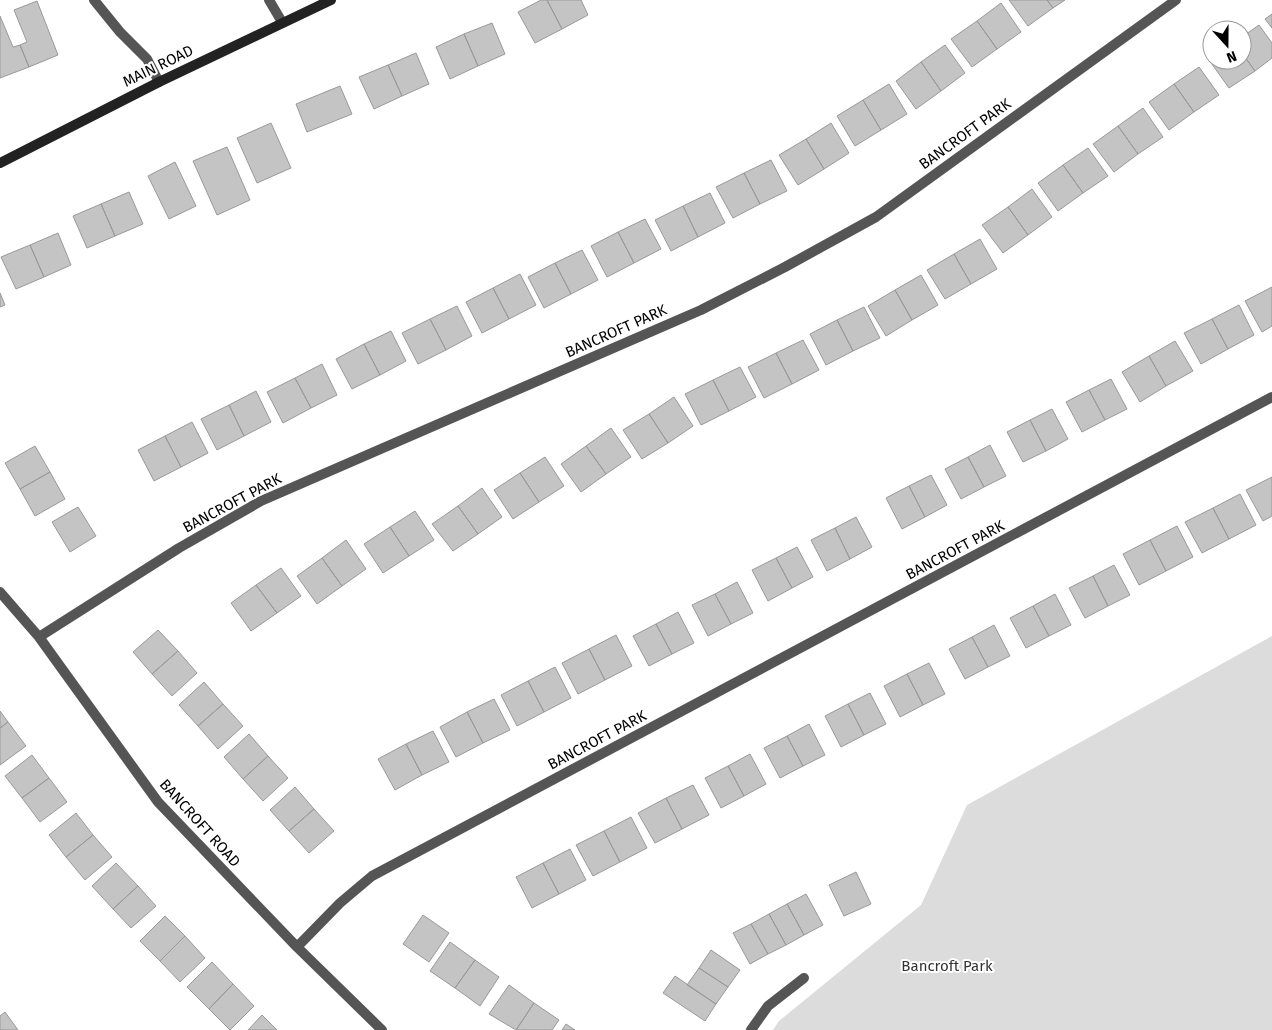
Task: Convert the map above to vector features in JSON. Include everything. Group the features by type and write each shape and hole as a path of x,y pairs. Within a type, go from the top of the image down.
{"street":[{"path":"94,0 120,32 147,59 160,82"},
{"path":"269,0 282,22"},
{"name":"MAIN ROAD","path":"0,163 160,82 331,0"},
{"name":"BANCROFT PARK","path":"39,637 179,548 261,501 701,310 876,217 1176,0"},
{"name":"BANCROFT PARK","path":"297,947 340,903 372,876 1272,397"},
{"name":"BANCROFT ROAD","path":"0,592 39,637 158,802 297,947 382,1030"},
{"path":"751,1030 768,1006 804,978"}],"green space":[{"name":"Bancroft Park","path":"1272,636 1272,1030 773,1030 779,1021 921,905 967,805"}],"building":[{"path":"541,0 547,0 562,29 535,43 518,12"},
{"path":"547,0 581,0 588,15 562,29"},
{"path":"1009,0 1047,0 1053,8 1028,26"},
{"path":"1047,0 1065,0 1053,8"},
{"path":"37,1 58,55 29,67 20,45 27,42 14,10"},
{"path":"1001,3 1021,32 997,49 977,21"},
{"path":"1272,14 1272,28 1265,19"},
{"path":"0,16 13,47 20,45 29,67 0,78"},
{"path":"977,21 997,49 972,67 951,39"},
{"path":"492,23 505,54 478,66 464,34"},
{"path":"1259,25 1272,43 1272,58 1255,71 1252,67 1252,30"},
{"path":"464,34 478,66 450,79 436,47"},
{"path":"945,45 965,73 941,91 921,62"},
{"path":"416,53 429,84 402,96 388,65"},
{"path":"921,62 941,91 916,109 896,81"},
{"path":"388,65 402,96 374,109 359,77"},
{"path":"1199,67 1219,95 1194,112 1174,84"},
{"path":"1252,67 1255,71 1229,88 1216,70 1252,70"},
{"path":"889,84 907,114 881,130 863,100"},
{"path":"1174,84 1194,112 1169,130 1149,102"},
{"path":"340,86 352,114 307,132 296,104"},
{"path":"863,100 881,130 855,146 837,116"},
{"path":"1143,108 1163,137 1138,154 1118,126"},
{"path":"271,123 291,168 257,183 237,138"},
{"path":"831,123 849,153 824,169 806,139"},
{"path":"1118,126 1138,154 1114,172 1093,144"},
{"path":"806,139 824,169 798,185 779,155"},
{"path":"227,147 250,200 217,215 193,161"},
{"path":"1088,148 1108,176 1083,193 1063,165"},
{"path":"771,160 787,191 760,204 744,173"},
{"path":"175,162 196,206 169,219 148,176"},
{"path":"1063,165 1083,193 1058,211 1038,183"},
{"path":"744,173 760,204 733,218 716,187"},
{"path":"1032,189 1052,217 1028,235 1008,207"},
{"path":"129,192 143,224 115,236 101,204"},
{"path":"710,193 725,223 698,237 683,206"},
{"path":"101,204 115,236 87,248 73,216"},
{"path":"683,206 698,237 671,251 655,220"},
{"path":"1008,207 1028,235 1003,253 982,225"},
{"path":"645,219 661,249 634,263 618,232"},
{"path":"618,232 634,263 607,277 591,246"},
{"path":"58,233 71,265 44,277 30,245"},
{"path":"980,239 997,269 971,284 954,254"},
{"path":"30,245 44,277 16,289 1,257"},
{"path":"582,250 598,280 571,294 555,263"},
{"path":"954,254 971,284 945,299 927,270"},
{"path":"555,263 571,294 544,308 528,277"},
{"path":"520,274 536,305 509,319 493,288"},
{"path":"921,275 938,305 912,320 895,290"},
{"path":"1272,287 1272,326 1262,332 1245,301"},
{"path":"493,288 509,319 482,333 466,302"},
{"path":"895,290 912,320 886,336 868,306"},
{"path":"0,293 5,305 0,307"},
{"path":"1239,305 1254,335 1228,349 1212,319"},
{"path":"457,306 472,336 446,350 430,319"},
{"path":"864,307 880,338 853,351 837,320"},
{"path":"430,319 446,350 418,364 402,333"},
{"path":"1212,319 1228,349 1201,364 1184,333"},
{"path":"837,320 853,351 826,365 810,334"},
{"path":"391,331 406,361 380,375 364,344"},
{"path":"803,340 819,370 792,384 776,353"},
{"path":"1175,341 1193,371 1166,386 1149,356"},
{"path":"364,344 380,375 352,389 336,359"},
{"path":"776,353 792,384 764,398 748,367"},
{"path":"1149,356 1166,386 1140,402 1122,372"},
{"path":"322,364 337,395 311,408 295,378"},
{"path":"740,367 756,397 729,411 713,380"},
{"path":"295,378 311,408 283,423 267,392"},
{"path":"1111,379 1127,409 1105,420 1089,390"},
{"path":"713,380 729,411 701,425 685,394"},
{"path":"1089,390 1105,420 1082,432 1066,402"},
{"path":"256,391 271,422 244,436 229,405"},
{"path":"674,397 693,426 668,443 649,414"},
{"path":"229,405 244,436 217,450 201,419"},
{"path":"1052,409 1068,439 1046,451 1030,420"},
{"path":"649,414 668,443 642,459 623,430"},
{"path":"1030,420 1046,451 1023,462 1007,432"},
{"path":"192,422 208,453 181,467 165,436"},
{"path":"611,428 631,457 606,474 586,446"},
{"path":"165,436 181,467 154,481 138,450"},
{"path":"990,445 1006,476 984,487 968,457"},
{"path":"35,446 50,472 20,489 5,463"},
{"path":"586,446 606,474 581,492 561,464"},
{"path":"545,457 564,486 539,502 520,473"},
{"path":"968,457 984,487 961,499 945,469"},
{"path":"50,472 65,499 35,516 20,489"},
{"path":"520,473 539,502 513,519 494,490"},
{"path":"931,475 947,505 925,517 909,486"},
{"path":"1272,477 1272,516 1263,521 1246,490"},
{"path":"909,486 925,517 902,529 886,498"},
{"path":"482,488 502,517 478,534 458,506"},
{"path":"1240,494 1256,525 1229,539 1213,508"},
{"path":"458,506 478,534 453,551 432,524"},
{"path":"78,507 96,536 70,552 52,522"},
{"path":"1213,508 1229,539 1202,553 1185,522"},
{"path":"415,511 434,540 409,556 390,527"},
{"path":"856,517 872,547 850,559 835,528"},
{"path":"1177,526 1193,557 1166,571 1150,540"},
{"path":"390,527 409,556 383,573 364,544"},
{"path":"835,528 850,559 827,571 811,540"},
{"path":"346,540 366,569 342,586 322,558"},
{"path":"1150,540 1166,571 1139,585 1123,554"},
{"path":"797,547 813,577 792,588 776,558"},
{"path":"322,558 342,586 317,604 297,576"},
{"path":"776,558 792,588 768,601 752,570"},
{"path":"1114,565 1130,595 1108,606 1093,576"},
{"path":"281,568 301,596 277,613 256,585"},
{"path":"1093,576 1108,606 1085,618 1069,588"},
{"path":"737,582 753,613 731,624 715,594"},
{"path":"256,585 277,613 251,631 231,603"},
{"path":"715,594 731,624 708,636 692,605"},
{"path":"1055,594 1071,625 1049,636 1033,606"},
{"path":"1033,606 1049,636 1026,648 1010,618"},
{"path":"678,612 694,643 672,654 656,624"},
{"path":"656,624 672,654 649,666 633,636"},
{"path":"994,625 1010,656 988,667 972,637"},
{"path":"158,630 178,651 152,674 133,652"},
{"path":"616,635 632,666 605,680 589,649"},
{"path":"972,637 988,667 965,679 949,649"},
{"path":"589,649 605,680 578,694 562,663"},
{"path":"178,651 197,673 172,696 152,674"},
{"path":"929,663 945,694 923,705 907,674"},
{"path":"555,667 571,698 544,712 528,681"},
{"path":"907,674 923,705 900,717 884,686"},
{"path":"528,681 544,712 517,726 501,695"},
{"path":"204,682 223,704 198,726 179,705"},
{"path":"870,693 886,724 864,735 848,704"},
{"path":"494,699 510,730 483,743 467,712"},
{"path":"223,704 243,726 218,749 198,726"},
{"path":"848,704 864,735 841,747 825,716"},
{"path":"0,711 8,722 0,728"},
{"path":"467,712 483,743 456,757 440,727"},
{"path":"8,722 26,746 0,765 0,728"},
{"path":"809,724 825,755 803,766 787,736"},
{"path":"433,731 449,762 422,775 406,744"},
{"path":"249,734 268,756 243,779 224,757"},
{"path":"787,736 803,766 780,778 764,748"},
{"path":"406,744 422,775 395,790 378,759"},
{"path":"750,754 766,784 744,796 728,766"},
{"path":"32,755 49,778 22,798 5,776"},
{"path":"268,756 288,778 263,801 243,779"},
{"path":"728,766 744,796 721,808 705,778"},
{"path":"49,778 67,802 40,822 22,798"},
{"path":"693,785 709,815 682,829 666,798"},
{"path":"295,787 314,809 289,831 270,810"},
{"path":"666,798 682,829 655,843 638,813"},
{"path":"314,809 334,831 309,853 289,831"},
{"path":"76,813 93,835 66,857 49,835"},
{"path":"631,817 647,848 620,862 604,831"},
{"path":"604,831 620,862 593,876 576,845"},
{"path":"93,835 112,857 85,880 66,857"},
{"path":"570,849 586,880 559,894 543,863"},
{"path":"116,863 138,886 113,909 92,886"},
{"path":"543,863 559,894 532,908 516,877"},
{"path":"856,872 871,904 844,916 829,885"},
{"path":"138,886 156,906 131,928 113,909"},
{"path":"806,894 823,925 804,935 787,904"},
{"path":"787,904 804,935 786,945 769,914"},
{"path":"769,914 786,945 768,954 751,924"},
{"path":"423,915 449,933 429,962 403,944"},
{"path":"165,916 185,936 160,961 140,941"},
{"path":"751,924 768,954 750,964 733,933"},
{"path":"185,936 205,958 180,982 160,961"},
{"path":"450,942 475,960 455,988 430,971"},
{"path":"711,950 740,970 728,987 699,968"},
{"path":"475,960 499,977 480,1006 455,988"},
{"path":"212,962 233,984 209,1009 187,987"},
{"path":"699,968 728,987 716,1004 687,985"},
{"path":"675,976 716,1004 705,1021 663,993"},
{"path":"233,984 254,1006 230,1030 209,1009"},
{"path":"509,985 534,1003 516,1030 489,1014"},
{"path":"534,1003 559,1020 552,1030 516,1030"},
{"path":"5,1012 18,1030 0,1030 0,1016"},
{"path":"262,1015 277,1030 248,1030"},
{"path":"566,1024 575,1030 562,1030"}]}
